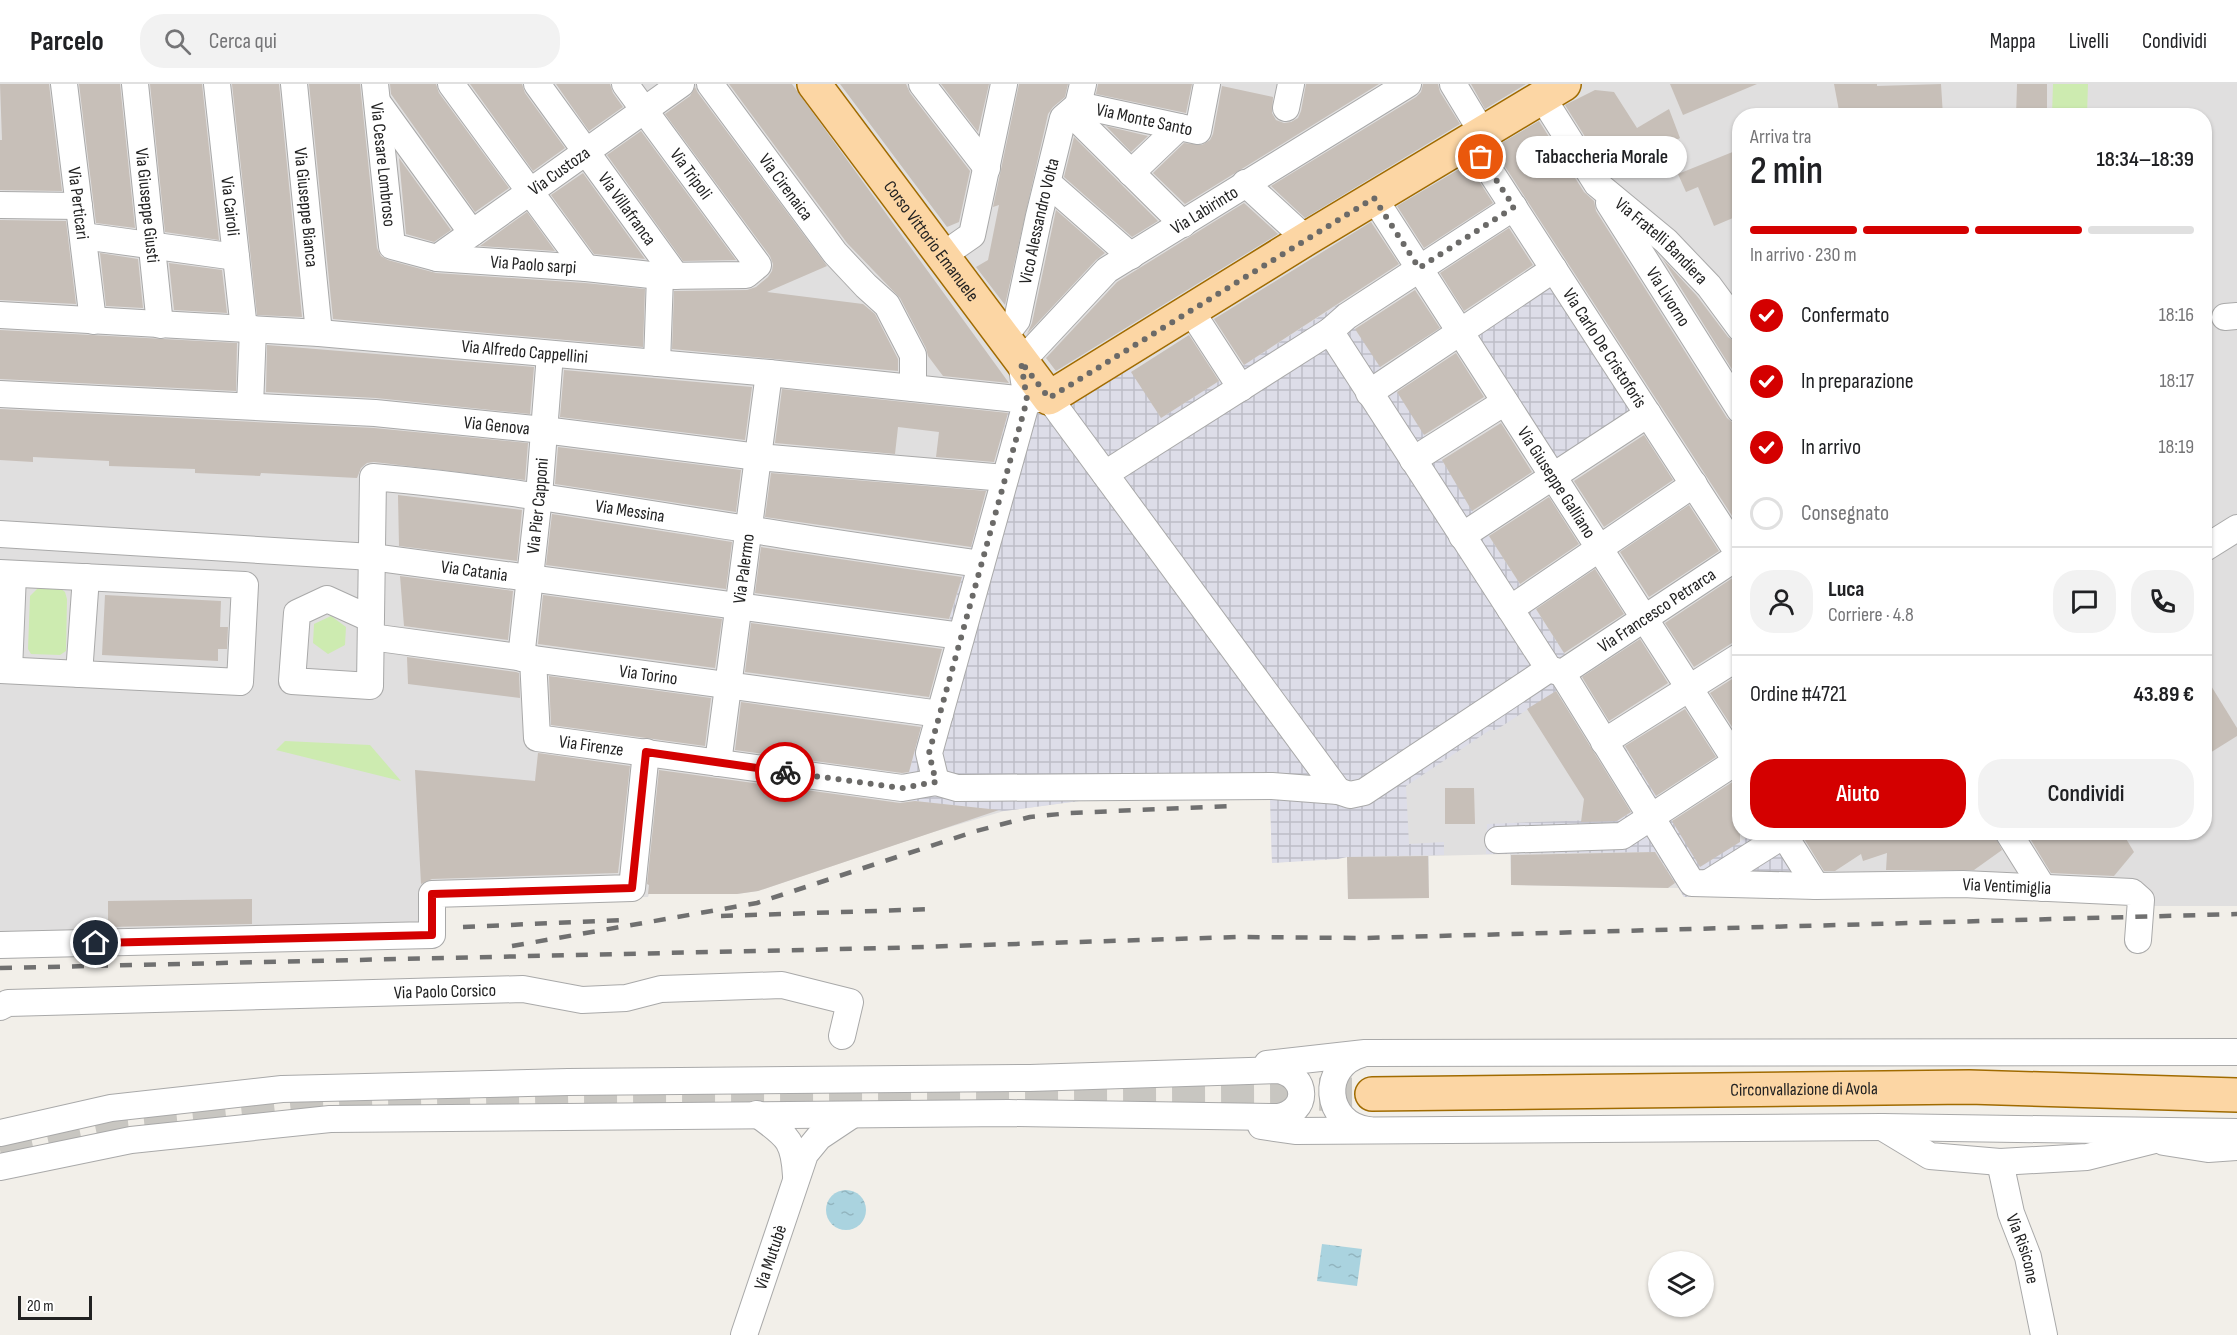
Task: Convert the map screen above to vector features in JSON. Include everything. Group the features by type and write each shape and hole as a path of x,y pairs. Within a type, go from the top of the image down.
{"main road":[{"name":"Corso Vittorio Emanuele","path":"814,84 1012,350 1038,399"},
{"path":"1038,399 1191,311 1306,239 1553,91"},
{"name":"Circonvallazione di Avola","path":"1372,1094 1969,1087 2237,1095"}],"street":[{"name":"Via Perticari","path":"64,84 93,321"},
{"name":"Via Giuseppe Giusti","path":"135,84 160,325"},
{"name":"Via Cairoli","path":"217,84 236,257 248,329 250,406"},
{"name":"Via Giuseppe Bianca","path":"294,84 319,333"},
{"path":"451,84 586,268"},
{"name":"Via Villafranca","path":"537,84 586,152 668,276"},
{"name":"Via Tripoli","path":"625,84 758,265"},
{"name":"Via Custoza","path":"437,258 681,84"},
{"name":"Via Cirenaica","path":"710,84 835,252 887,305 913,355 913,388"},
{"path":"922,84 987,168"},
{"path":"942,255 972,236 1004,84"},
{"name":"Via Monte Santo","path":"1080,95 1198,131 1207,84"},
{"name":"Via Labirinto","path":"1012,350 1107,270 1408,84"},
{"name":"Via Carlo De Cristoforis","path":"1453,84 1476,136 1514,207 1732,543"},
{"name":"Via Fratelli Bandiera","path":"1553,91 1597,184 1666,241 1709,286 1732,317"},
{"path":"376,93 472,233"},
{"name":"Via Cesare Lombroso","path":"376,93 392,246"},
{"path":"1080,95 1081,123 1183,224"},
{"name":"Vico Alessandro Volta","path":"1012,350 1039,216 1063,118 1080,95"},
{"path":"1131,173 1179,127"},
{"path":"1048,183 1131,256"},
{"path":"1245,183 1306,239"},
{"name":"Via Livorno","path":"1597,184 1732,397"},
{"name":"Via Giuseppe Galliano","path":"1374,198 1732,752"},
{"path":"0,205 79,206"},
{"path":"1105,474 1236,381 1338,324 1514,207"},
{"path":"83,236 236,257"},
{"name":"Via Paolo sarpi","path":"392,246 437,258 668,276 746,275 758,265"},
{"path":"1379,386 1554,269"},
{"path":"657,363 668,276"},
{"path":"1191,311 1236,381"},
{"name":"Via Alfredo Cappellini","path":"0,315 319,333 1038,399"},
{"path":"1338,324 1561,669 1610,738 1656,812 1692,883 1708,883 1774,840"},
{"name":"Via Pier Capponi","path":"527,658 530,578 550,354"},
{"name":"Via Palermo","path":"718,763 769,373"},
{"name":"Via Genova","path":"0,394 375,413 544,430 758,457 998,478"},
{"path":"936,782 929,753 933,713 998,478 1038,399 1105,474 1338,791"},
{"path":"1423,454 1505,402"},
{"path":"1472,530 1648,414"},
{"name":"Via Messina","path":"372,557 373,477 539,496 749,530 974,562"},
{"path":"1519,603 1694,484"},
{"path":"2212,544 2237,528"},
{"name":"Via Catania","path":"0,534 372,557 954,635"},
{"name":"Via Torino","path":"372,557 371,628 527,658 933,713"},
{"name":"Via Francesco Petrarca","path":"936,782 957,788 1272,786 1338,791 1350,795 1364,792 1644,618 1732,560"},
{"path":"6,573 245,585 240,682 5,670 6,573"},
{"path":"80,674 86,577"},
{"name":"Via Firenze","path":"527,658 537,738 902,788 936,782"},
{"path":"1610,738 1732,661"},
{"path":"0,945 432,935 432,894 632,888 646,752"},
{"path":"1498,840 1622,836 1656,812 1732,766"},
{"path":"1788,840 1824,886"},
{"path":"2013,840 2043,888"},
{"name":"Via Ventimiglia","path":"1708,883 1824,886 1963,884 2132,892 2141,900 2138,940"},
{"name":"Via Paolo Corsico","path":"0,1007 8,1003 524,989 582,1000 626,998 661,989 782,985 850,1002 842,1036"},
{"path":"1181,1073 1365,1053 2237,1052"},
{"path":"1365,1053 1352,1057 1341,1065 1332,1090 1339,1114 1348,1123 1359,1129 1374,1131"},
{"path":"0,1133 111,1108 282,1089 568,1082 1030,1078 1286,1072 1298,1082 1301,1089 1301,1097 1296,1109 1285,1116 1278,1117 1009,1113 330,1119 131,1140 0,1167"},
{"path":"757,1114 785,1136 795,1153 796,1178"},
{"name":"Via Mutubè","path":"744,1335 805,1154 819,1137 852,1115"},
{"path":"1180,1115 1295,1131 1882,1127 2237,1132"},
{"path":"1882,1127 1930,1156 2000,1162 2087,1157 2194,1130"},
{"path":"2155,1140 2183,1147 2208,1149 2237,1147"},
{"name":"Via Risicone","path":"2000,1162 2011,1213 2028,1257 2044,1335"}],"shaded area":[{"path":"0,84 2237,84 2237,906 2154,906 2045,896 1835,893 1684,897 1679,888 1511,885 1510,854 1429,856 1429,898 1348,899 1347,857 1272,863 1270,796 1079,801 1004,811 930,833 758,891 737,894 649,894 648,897 443,904 442,945 0,957"},
{"path":"1548,260 1654,422 1568,480 1454,323"},
{"path":"1339,304 1442,460 1701,866 1743,840 1801,840 1835,893 1684,897 1656,852 1486,854 1487,824 1620,819 1637,809 1561,688 1496,730 1490,730 1406,786 1409,844 1444,842 1444,855 1347,857 1272,863 1270,796 1079,801 1004,811 898,799 908,775 945,646 949,621 988,490 1012,398 1121,354 1161,418"}],"green space":[{"path":"2053,84 2088,84 2087,108 2052,108"},
{"path":"39,587 60,588 65,592 67,599 66,651 60,655 31,654 28,649 30,596"},
{"path":"331,616 346,627 345,645 328,654 313,643 314,624"},
{"path":"285,741 370,745 401,781 276,750"}],"water":[{"path":"846,1190 860,1196 866,1210 860,1224 846,1230 832,1224 826,1210 832,1196"},
{"path":"1322,1244 1362,1249 1357,1286 1317,1281"}],"building":[{"path":"0,84 49,84 62,191 0,190 0,140 2,140"},
{"path":"79,84 120,84 135,228 96,223"},
{"path":"150,84 202,84 219,240 165,232"},
{"path":"232,84 279,84 302,317 257,315"},
{"path":"309,84 360,84 377,248 381,256 436,273 645,289 643,347 333,319"},
{"path":"390,84 436,84 439,93 509,188 475,212 391,94"},
{"path":"470,84 522,84 525,93 565,148 533,171"},
{"path":"556,84 610,84 613,93 623,107 589,131"},
{"path":"729,84 792,84 1009,383 943,376 928,356 900,298 847,243"},
{"path":"840,84 906,84 910,93 970,171 959,222 947,227"},
{"path":"941,84 989,84 978,132"},
{"path":"1019,84 1068,84 1065,97 1048,114 1005,305 976,267 988,260 999,205 993,207"},
{"path":"1098,84 1192,84 1186,113 1096,94"},
{"path":"1306,84 1379,84 1185,204 1153,173 1184,143 1202,145 1210,140 1222,86 1273,97 1272,113 1276,120 1284,123 1298,118"},
{"path":"1423,84 1438,84 1440,92 1460,124 1305,218 1271,186 1416,97 1421,92"},
{"path":"1471,84 1526,84 1485,109"},
{"path":"1670,84 1757,84 1683,115"},
{"path":"1834,84 1877,84 1877,86 1941,84 1942,108 1838,108"},
{"path":"2017,84 2047,84 2047,108 2016,108"},
{"path":"695,87 827,266 767,292 863,304 875,314 898,359 898,371 672,349 674,291 747,290 756,287 768,277 773,264 770,256 665,114 690,96"},
{"path":"1595,90 1614,92 1637,128 1669,109 1680,138 1637,161 1633,156 1608,173 1565,105"},
{"path":"1539,121 1584,192 1594,201 1596,211 1727,418 1732,422 1732,516 1493,148"},
{"path":"1106,126 1148,136 1131,152"},
{"path":"641,131 736,260 683,261 607,155"},
{"path":"1074,137 1158,221 1132,237 1064,177"},
{"path":"1732,152 1732,218 1714,226 1698,187 1686,192 1678,174"},
{"path":"399,158 451,230 434,242 406,234"},
{"path":"1468,164 1493,203 1424,248 1397,206"},
{"path":"583,173 645,259 594,254 551,195"},
{"path":"1244,203 1278,234 1056,371 1046,358 1117,282"},
{"path":"1056,210 1105,253 1027,334 1032,323"},
{"path":"527,212 555,251 480,246"},
{"path":"0,220 66,221 76,304 0,300"},
{"path":"1371,222 1399,264 1244,365 1214,319"},
{"path":"1509,228 1533,265 1464,311 1440,273"},
{"path":"100,253 138,259 143,308 106,306"},
{"path":"1662,258 1697,296 1732,340 1732,369"},
{"path":"169,263 222,270 227,313 174,310"},
{"path":"1415,290 1440,328 1380,367 1355,329"},
{"path":"0,330 237,343 236,391 0,379"},
{"path":"1189,335 1219,381 1161,418 1131,372"},
{"path":"267,345 534,367 530,414 376,398 266,392"},
{"path":"1456,353 1484,397 1424,435 1397,392"},
{"path":"564,370 752,387 745,440 560,417"},
{"path":"782,389 1008,413 994,462 936,457 939,432 898,427 895,454 775,443"},
{"path":"0,409 374,428 528,443 525,480 374,462 367,463 361,468 357,478 261,473 260,476 195,473 195,469 109,466 109,461 33,457 33,462 0,460"},
{"path":"1501,423 1532,472 1472,511 1442,460"},
{"path":"1644,435 1673,480 1604,527 1574,481"},
{"path":"558,447 741,470 736,512 555,484"},
{"path":"771,473 986,491 971,547 765,517"},
{"path":"398,495 522,510 517,561 399,546"},
{"path":"1549,497 1579,544 1520,584 1489,536"},
{"path":"1689,505 1719,551 1649,597 1620,552"},
{"path":"552,514 732,542 726,589 546,565"},
{"path":"761,547 962,577 949,619 755,593"},
{"path":"1595,569 1624,614 1564,653 1536,609"},
{"path":"400,576 513,591 508,640 404,626"},
{"path":"1732,578 1732,643 1694,667 1665,623"},
{"path":"105,595 221,601 220,627 228,627 227,649 218,649 218,661 102,655"},
{"path":"543,595 722,619 715,668 538,644"},
{"path":"751,623 942,649 929,697 745,672"},
{"path":"1640,639 1668,683 1609,721 1582,677"},
{"path":"407,657 519,673 520,698 408,684"},
{"path":"549,676 711,698 705,746 551,725"},
{"path":"1732,679 1732,727 1710,693"},
{"path":"2212,687 2237,728 2237,736 2212,752"},
{"path":"1556,691 1631,812 1617,821 1581,822 1584,799 1527,709"},
{"path":"741,702 921,727 909,772 902,773 735,750"},
{"path":"1685,709 1716,757 1656,796 1625,746"},
{"path":"538,753 630,766 618,873 432,879 421,884 415,770 535,781"},
{"path":"659,770 900,803 915,801 999,810 758,891 737,894 648,894 649,885 647,884"},
{"path":"1732,782 1732,840 1740,840 1740,842 1700,867 1672,821"},
{"path":"1445,788 1474,788 1475,824 1445,824"},
{"path":"1805,840 1997,840 2002,850 1974,870 1886,870 1887,853 1863,861 1861,854 1835,871 1824,871"},
{"path":"2031,840 2127,840 2134,852 2114,876 2051,873"},
{"path":"1655,852 1675,883 1668,888 1511,885 1511,855"},
{"path":"1428,856 1429,898 1348,899 1347,857"},
{"path":"252,899 252,924 108,927 108,901"}],"tunnel":[{"path":"0,1150 125,1123 294,1105 569,1098 1372,1094"}],"railway":[{"path":"512,946 757,903 976,831 1030,817 1230,806"},
{"path":"721,916 935,909"},
{"path":"0,968 888,948 1238,937 1365,938 2237,914"},
{"path":"463,927 622,920"}],"way so far":[{"path":"785,772 902,788 936,782 929,753 1027,400 1021,362 1049,398 1374,198 1419,268 1514,207 1481,157"}],"place":[{"name":"Tabaccheria Morale","path":"1481,157"}],"route":[{"path":"96,943 432,935 432,894 632,888 646,752 785,772"}]}
